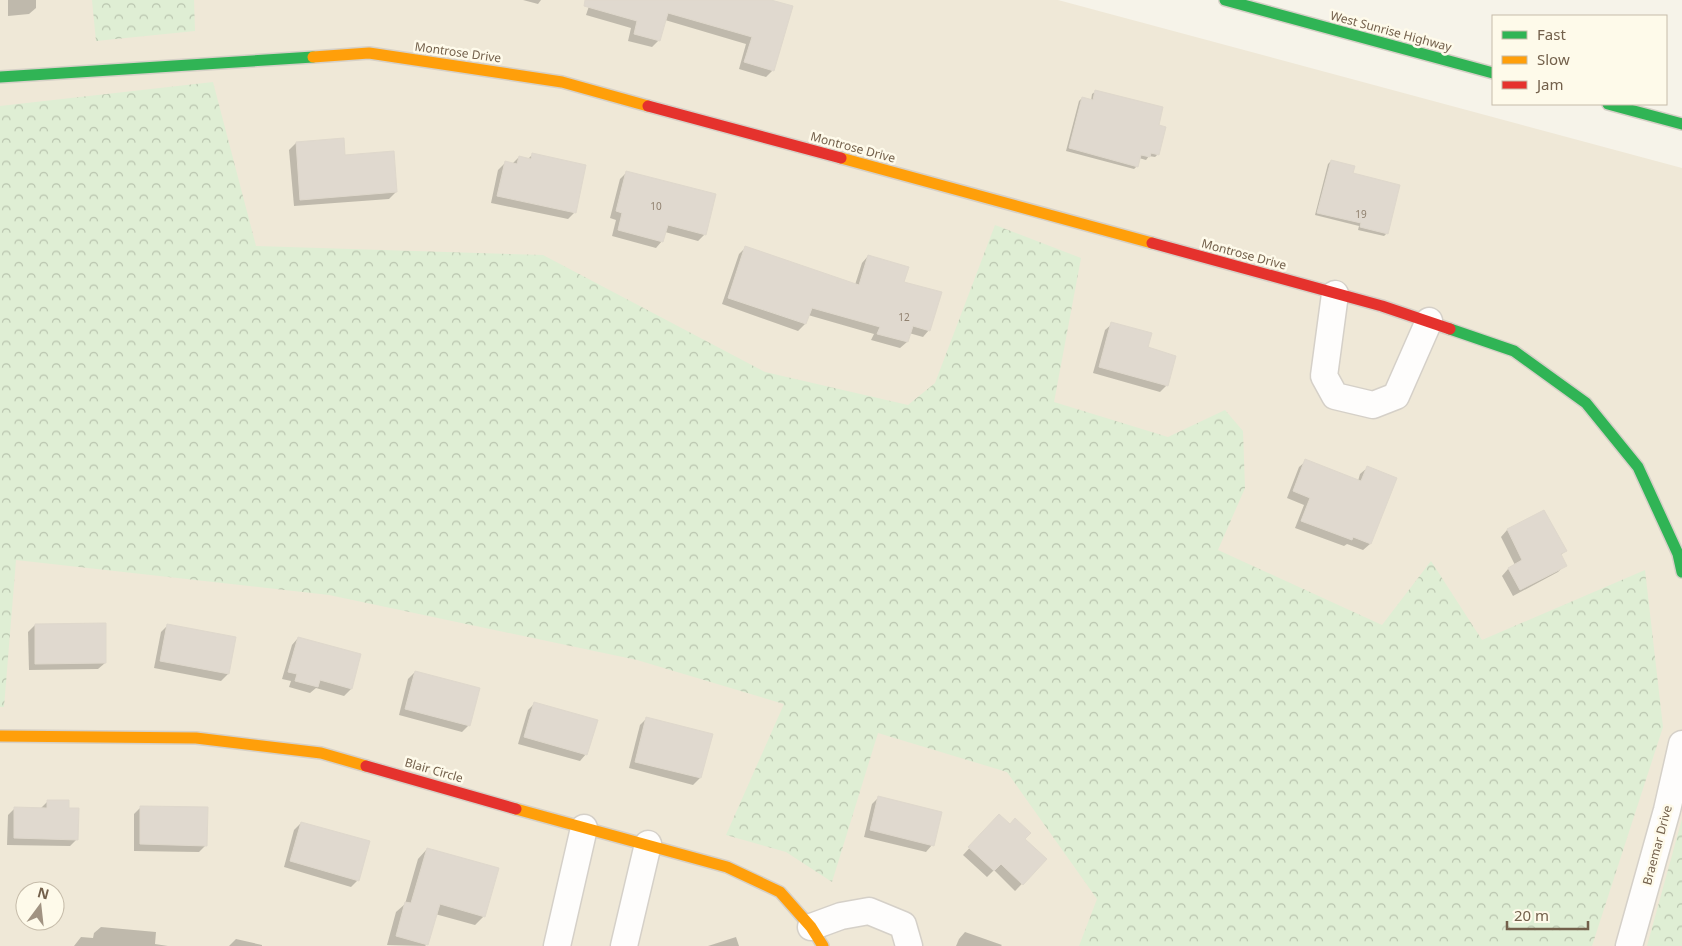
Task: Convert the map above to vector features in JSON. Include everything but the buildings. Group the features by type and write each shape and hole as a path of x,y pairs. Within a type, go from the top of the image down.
{"street":[{"name":"West Sunrise Highway","path":"1224,0 1492,73"},
{"name":"Montrose Drive","path":"0,77 369,53 562,82 1429,321 1514,351 1586,403 1638,467 1678,554 1682,572"},
{"path":"1612,105 1682,124"},
{"path":"1334,294 1324,376 1335,396 1373,405 1396,396 1429,321"},
{"name":"Blair Circle","path":"0,736 196,738 321,753 727,867 780,892 817,937"},
{"name":"Braemar Drive","path":"1629,946 1667,810 1682,744"},
{"path":"556,946 584,828"},
{"path":"624,946 648,844"},
{"path":"817,937 841,916 869,911 903,924 909,946"}],"shaded area":[{"path":"0,0 1058,0 1682,168 1682,946 0,946"}],"green space":[{"path":"92,0 194,0 195,31 96,41"},
{"path":"213,82 256,246 543,255 765,372 908,405 935,383 995,225 1081,258 1054,402 1168,437 1225,410 1243,431 1245,488 1218,550 1382,625 1431,561 1482,640 1645,570 1663,727 1592,946 1079,946 1097,899 1007,772 878,733 832,882 786,852 726,835 784,704 637,660 329,595 16,560 4,707 0,707 0,106"},
{"path":"1682,819 1682,946 1647,946"}],"traffic: fast":[{"path":"1225,0 1492,73"},
{"path":"0,77 313,57"},
{"path":"1612,105 1682,124"},
{"path":"1450,329 1514,351 1586,403 1638,467 1678,554 1682,572"}],"traffic: slow":[{"path":"313,57 369,53 562,82 648,106"},
{"path":"841,158 1152,243"},
{"path":"0,736 196,738 321,753 366,766"},
{"path":"516,809 727,867 780,892 811,927 823,946"}],"traffic: jam":[{"path":"648,106 841,158"},
{"path":"1152,243 1382,306 1450,329"},
{"path":"366,766 516,809"}]}
